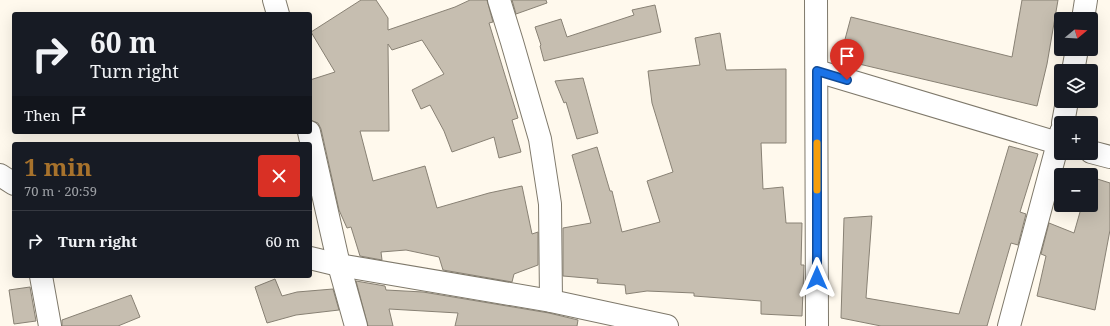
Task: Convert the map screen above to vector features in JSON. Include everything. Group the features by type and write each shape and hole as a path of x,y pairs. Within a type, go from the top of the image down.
{"street":[{"path":"274,0 277,12"},
{"path":"499,0 540,139 550,204 551,301"},
{"path":"816,0 817,326"},
{"path":"1083,12 1086,0"},
{"path":"817,71 1054,134"},
{"path":"312,145 339,265 356,326"},
{"path":"1098,154 1110,157"},
{"path":"1009,326 1054,160"},
{"path":"0,175 12,183"},
{"path":"312,258 339,265 551,301 655,325"},
{"path":"41,278 50,326"}],"building":[{"path":"361,0 376,0 388,18 388,30 455,7 470,0 487,0 493,22 489,23 518,118 512,120 521,152 499,158 494,137 452,152 444,131 430,105 421,109 412,90 444,74 422,40 392,50 388,44 389,131 360,131 373,181 425,166 437,208 489,193 522,186 532,234 538,232 538,265 514,274 512,282 443,270 439,257 406,250 381,252 382,260 360,256 351,227 347,228 339,210 321,129 318,123 312,121 312,79 335,72 312,31"},
{"path":"512,0 546,0 547,3 516,14"},
{"path":"1022,0 1058,0 1056,12 1054,12 1054,23 1047,64 1037,106 859,64 859,62 840,58 851,17 1012,57"},
{"path":"655,5 661,32 544,61 535,27 561,19 567,37 634,15 632,10"},
{"path":"720,33 726,70 786,69 786,143 761,143 763,189 783,187 786,223 802,223 801,265 804,265 802,316 761,314 761,301 694,296 694,293 647,291 626,294 625,285 597,283 598,279 563,276 563,228 591,223 572,155 597,147 610,191 612,191 622,232 660,222 647,181 673,172 652,103 648,71 700,65 695,38"},
{"path":"583,78 598,133 577,139 566,102 564,103 555,81"},
{"path":"1009,146 1038,154 1020,212 1026,214 1018,245 1011,243 987,326 881,326 841,318 844,218 872,216 866,298 959,314"},
{"path":"1098,179 1110,183 1110,230 1095,310 1037,296 1046,256 1041,254 1049,223 1074,233 1080,212 1098,212"},
{"path":"275,279 282,296 297,292 333,289 339,310 296,315 267,323 255,287"},
{"path":"356,281 385,286 386,290 423,292 549,313 578,320 577,326 455,326 458,313 389,309 393,326 368,326"},
{"path":"30,287 36,321 14,324 9,290"},
{"path":"131,295 140,317 118,326 62,326 62,320"}],"slow traffic":[{"path":"817,143 817,190"}],"route":[{"path":"817,278 817,71 847,80"}]}
